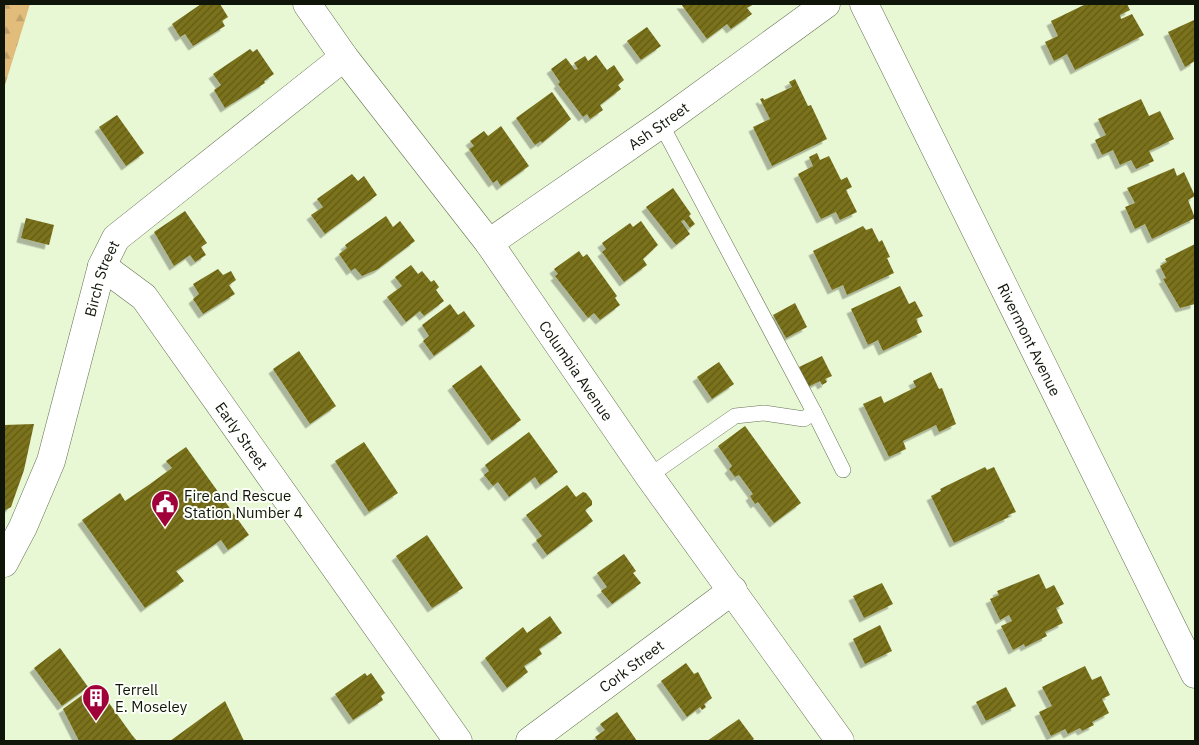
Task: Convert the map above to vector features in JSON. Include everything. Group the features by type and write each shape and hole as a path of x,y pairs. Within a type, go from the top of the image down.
{"street":[{"name":"Columbia Avenue","path":"307,4 344,57 488,243 649,476 840,741"},
{"name":"Ash Street","path":"488,243 661,124 826,4"},
{"name":"Rivermont Avenue","path":"864,4 1195,674"},
{"name":"Birch Street","path":"4,563 23,527 51,461 102,266 116,238 344,57"},
{"name":"Early Street","path":"102,266 144,297 458,741"},
{"name":"Cork Street","path":"530,741 733,590"}],"lane":[{"path":"661,124 843,470"},
{"path":"649,476 735,416 764,413 804,419 814,412"}],"green space":[{"path":"4,4 30,4 4,88"}],"building":[{"path":"201,4 220,4 228,17 222,21 225,26 193,46 185,34 180,37 172,24"},
{"path":"681,4 754,4 747,8 752,14 731,29 727,24 707,39"},
{"path":"1086,4 1127,4 1130,10 1120,15 1121,19 1132,14 1144,35 1075,70 1067,54 1054,61 1045,42 1058,36 1051,21"},
{"path":"1194,20 1195,61 1185,67 1168,32"},
{"path":"647,27 661,46 641,60 627,41"},
{"path":"250,49 253,52 257,49 274,74 264,81 265,83 225,108 214,90 221,85 213,74"},
{"path":"596,55 607,70 614,65 624,80 618,85 621,89 600,105 603,110 590,119 587,114 583,117 558,84 560,82 551,69 566,58 575,70 578,69 574,63 585,56 588,61"},
{"path":"795,79 808,106 811,105 827,139 772,166 753,127 770,119 760,99 763,98 764,100 792,87 789,82"},
{"path":"552,92 571,119 542,143 541,141 535,145 516,118"},
{"path":"1141,99 1149,116 1160,111 1174,139 1149,151 1154,161 1136,169 1131,160 1120,165 1113,150 1102,155 1095,140 1106,135 1098,119"},
{"path":"117,115 144,153 126,166 99,127"},
{"path":"501,126 529,166 501,186 497,180 493,183 469,149 474,146 470,141 484,131 488,136"},
{"path":"817,153 820,160 829,156 841,180 847,177 852,187 846,190 857,212 840,220 836,212 821,219 798,174 813,166 809,157"},
{"path":"1174,168 1177,176 1184,172 1195,196 1188,200 1195,218 1152,239 1145,224 1135,229 1125,207 1135,203 1127,188"},
{"path":"352,174 358,181 364,176 377,195 325,234 311,215 323,207 317,199"},
{"path":"673,188 691,214 689,216 695,224 690,228 684,220 681,221 690,234 676,245 646,207"},
{"path":"185,211 207,243 201,247 206,255 195,262 190,255 174,266 154,232"},
{"path":"386,216 393,227 400,221 415,241 378,269 362,276 355,268 351,271 339,254 347,248 345,245"},
{"path":"26,218 54,225 49,245 21,238"},
{"path":"641,221 658,245 643,259 647,265 624,282 602,252 606,249 602,243 630,223 633,227"},
{"path":"863,226 866,230 872,228 879,242 882,240 890,257 887,258 894,273 847,295 843,285 832,290 813,251"},
{"path":"1195,244 1195,304 1180,308 1163,279 1166,278 1160,266 1167,262 1165,259"},
{"path":"579,251 583,257 587,254 617,296 615,298 620,305 600,320 594,313 588,318 555,276 558,274 554,269"},
{"path":"411,265 418,274 422,271 431,282 434,280 439,287 436,290 444,301 424,316 420,311 406,322 387,297 402,286 395,277"},
{"path":"218,269 223,275 231,271 236,280 229,285 235,294 203,314 193,299 199,294 193,284"},
{"path":"900,286 909,304 915,301 923,316 916,319 922,332 883,351 878,340 868,345 851,309"},
{"path":"795,303 807,327 786,338 773,315"},
{"path":"450,304 458,315 464,311 475,326 434,356 423,341 429,336 422,325"},
{"path":"299,351 336,406 310,424 273,369"},
{"path":"822,356 832,376 825,379 827,382 822,385 820,381 808,387 799,367"},
{"path":"719,362 734,384 712,399 697,377"},
{"path":"481,365 521,420 492,441 452,386"},
{"path":"931,372 939,389 942,388 956,424 939,432 936,425 903,441 906,449 889,457 863,404 881,396 884,403 916,387 913,381"},
{"path":"34,424 24,470 11,507 4,511 4,425"},
{"path":"745,426 801,503 774,523 758,502 755,504 750,496 753,494 739,475 735,477 729,469 732,466 718,446"},
{"path":"529,432 558,472 540,485 535,477 509,497 498,482 493,486 484,475 489,471 485,465"},
{"path":"364,442 398,493 369,512 335,461"},
{"name":"Fire and Rescue Station Number 4","path":"186,447 249,535 228,550 221,540 176,571 184,581 145,608 82,520 120,493 125,501 150,484 172,468 166,461"},
{"path":"985,467 987,470 994,467 1016,512 954,543 931,496 941,491 940,489"},
{"path":"567,485 576,497 583,492 592,501 592,505 585,510 593,521 547,555 536,540 542,536 526,515"},
{"path":"427,535 463,588 432,608 396,556"},
{"path":"624,554 636,571 633,573 641,583 612,604 601,591 607,587 597,573"},
{"path":"1039,574 1046,589 1054,585 1064,604 1056,608 1063,623 1045,632 1047,636 1025,647 1024,644 1013,650 1001,626 1012,621 1009,615 1000,620 990,599 999,595 997,591"},
{"path":"882,583 893,604 864,618 853,596"},
{"path":"550,616 562,633 539,649 542,654 524,666 528,672 507,688 485,658 523,627 527,633"},
{"path":"880,625 892,651 865,664 853,639"},
{"path":"60,648 88,687 62,706 34,668"},
{"path":"686,663 694,674 698,672 712,698 704,704 706,707 702,710 700,707 687,717 661,681"},
{"path":"1085,666 1092,680 1101,676 1110,695 1102,699 1109,713 1092,722 1094,725 1082,731 1080,728 1068,734 1065,729 1051,736 1039,712 1052,706 1042,687"},
{"path":"365,673 367,676 371,673 385,693 381,696 383,700 353,720 335,694"},
{"name":"Terrell E. Moseley","path":"96,685 137,741 79,741 63,709"},
{"path":"1006,687 1016,706 986,721 976,702"},
{"path":"225,701 244,741 170,741"},
{"path":"617,712 637,741 598,741 595,737 605,730 600,724"},
{"path":"739,719 754,739 751,741 707,741"}],"place":[{"name":"Fire and Rescue Station Number 4","path":"165,528"},
{"name":"Terrell E. Moseley","path":"96,722"}]}
